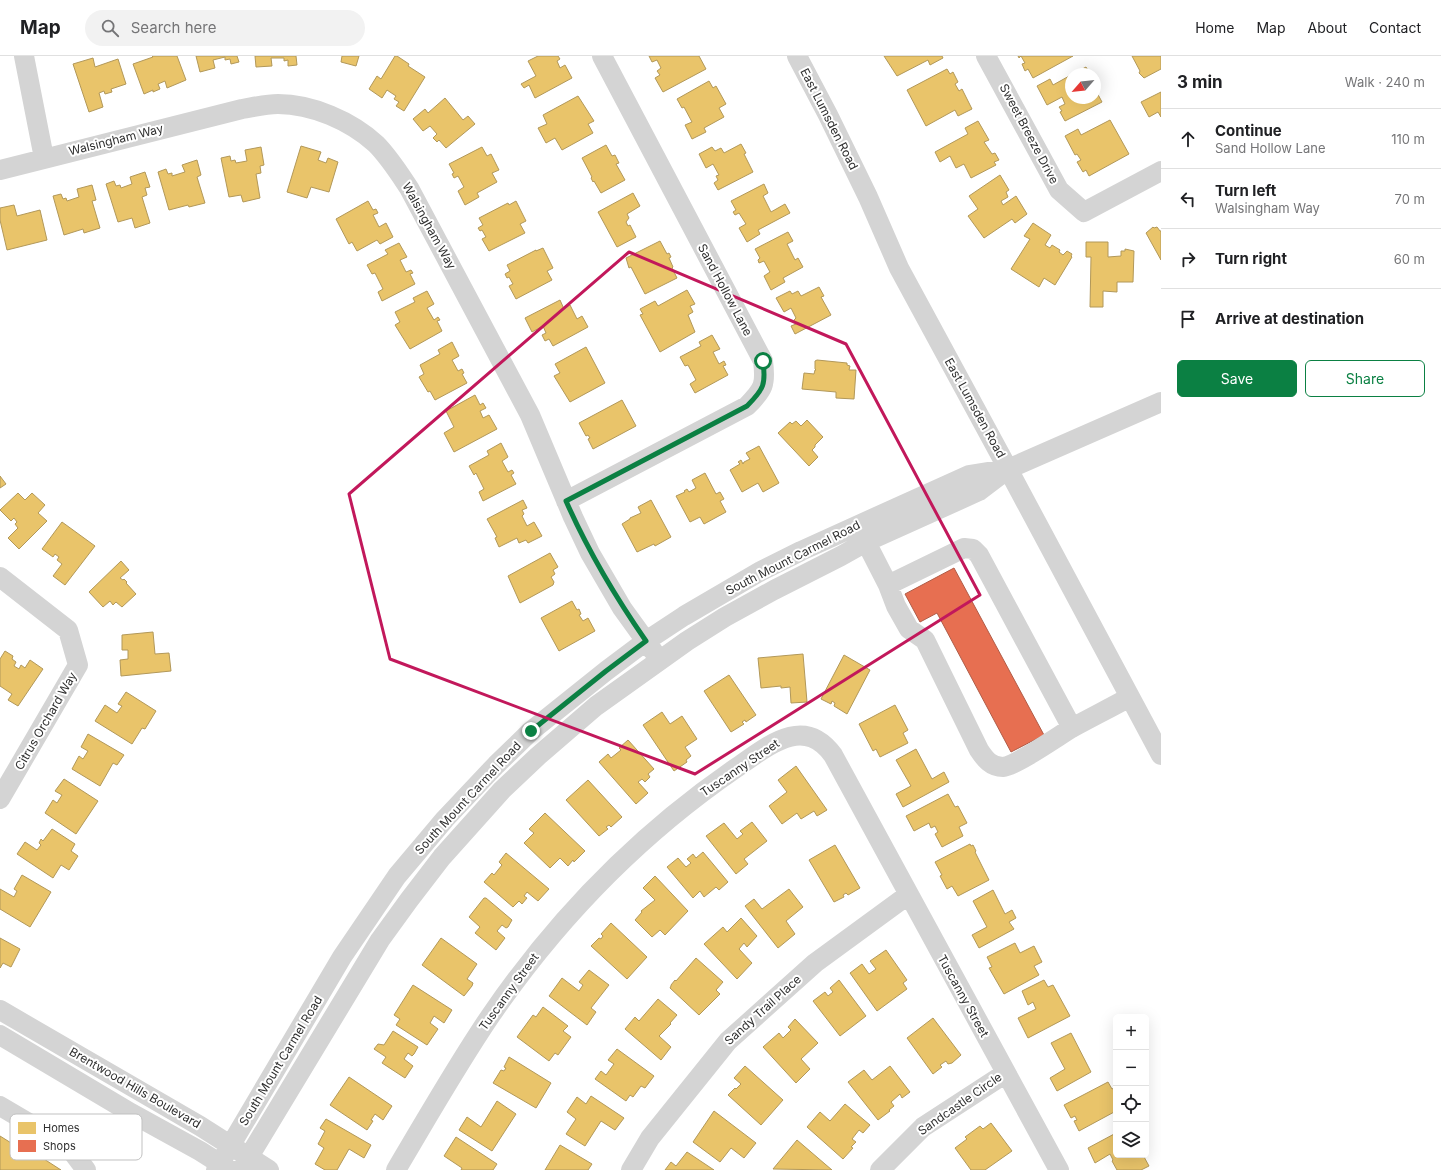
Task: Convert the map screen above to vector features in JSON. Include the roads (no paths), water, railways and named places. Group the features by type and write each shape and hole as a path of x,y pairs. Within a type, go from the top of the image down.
{"street":[{"path":"24,56 44,158"},
{"name":"Sand Hollow Lane","path":"566,501 747,406 759,394 765,378 763,361 602,56"},
{"name":"East Lumsden Road","path":"797,56 862,184 899,268 1161,756"},
{"name":"Sweet Breeze Drive","path":"986,56 1059,190 1084,212 1161,171"},
{"name":"Walsingham Way","path":"0,170 242,109 260,106 279,104 306,107 333,116 355,128 376,144 394,164 409,188 516,386 543,443 580,534 622,608 659,660"},
{"name":"South Mount Carmel Road","path":"245,1164 380,940 442,857 502,790 538,756 596,706 659,660 725,617 866,542 979,491 1008,469 1161,402"},
{"name":"South Mount Carmel Road","path":"222,1168 230,1146 342,958 402,870 445,819 496,765 531,731 646,641 684,616 761,571 801,551 969,475 1008,469"},
{"path":"866,542 888,585 896,606 909,629 925,640 979,750 987,760 995,766 1004,767 1015,763 1072,728 1130,697"},
{"path":"888,585 964,548 973,549 979,555 1072,728"},
{"name":"Citrus Orchard Way","path":"0,577 68,630 78,665 0,799"},
{"name":"Tuscanny Street","path":"396,1170 457,1068 491,1015 543,945 571,913 631,852 685,805 775,742 786,737 798,735 809,736 817,739 826,746 833,755 1059,1170"},
{"name":"Sandy Trail Place","path":"631,1170 650,1138 728,1041 815,963 908,895"},
{"name":"Brentwood Hills Boulevard","path":"0,1010 200,1126 230,1146 245,1164 269,1170"},
{"name":"Brentwood Hills Boulevard","path":"0,1035 132,1114"},
{"path":"57,1069 68,1049"},
{"name":"Sandcastle Circle","path":"880,1170 923,1127 1006,1073"},
{"path":"0,1106 14,1114"},
{"name":"Brentwood Hills Boulevard","path":"142,1120 200,1151 222,1168"},
{"path":"78,1160 86,1170"}]}
